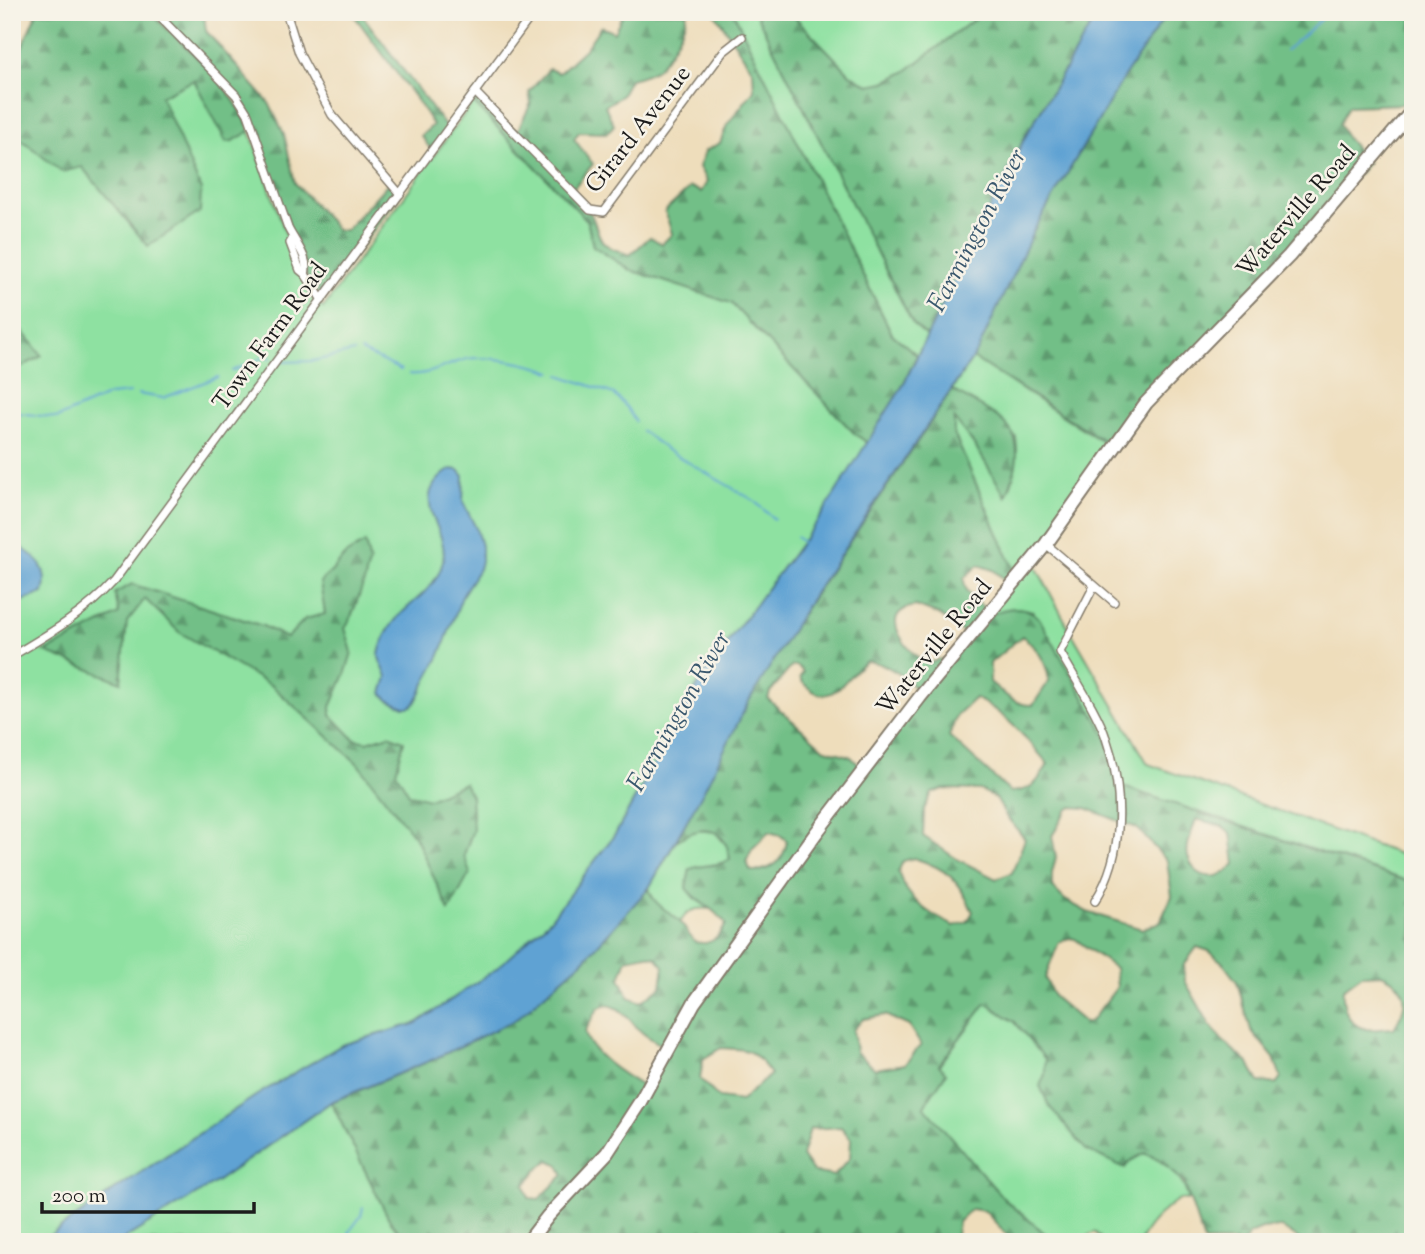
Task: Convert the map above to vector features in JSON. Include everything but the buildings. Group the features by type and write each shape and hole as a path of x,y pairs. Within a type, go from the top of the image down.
{"highway":[{"name":"Waterville Road","path":"528,1242 548,1216 607,1153 640,1102 694,1003 816,833 920,697 1046,544 1146,403 1289,256 1413,110"}],"street":[{"path":"155,12 236,95 248,114 293,238 290,243 300,270 322,300"},
{"name":"Town Farm Road","path":"12,656 68,623 114,582 534,12"},
{"path":"287,15 299,53 332,115 400,194"},
{"name":"Girard Avenue","path":"475,92 590,210 604,212 723,52 742,37"},
{"path":"1046,544 1114,602"},
{"path":"1094,586 1060,652 1106,736 1116,776 1119,832 1106,884 1095,901"}],"green space":[{"path":"37,12 150,12 245,117 299,272 311,297 323,308 473,102 587,220 593,246 630,270 731,303 855,434 868,443 819,519 705,672 616,833 550,920 497,969 417,1023 342,1045 257,1095 40,1242 12,1242 12,372 41,356 12,318 12,70"},
{"path":"37,12 150,12 206,67 242,114 250,131 226,142 194,80 161,96 201,190 200,212 148,246 82,167 62,172 12,132 12,70"},
{"path":"155,12 206,12 206,31 269,103 284,134 295,183 337,230 346,230 389,182 400,194 322,300 305,274 307,268 293,238 248,114 235,95"},
{"path":"349,12 360,12 448,130 432,151 421,136 433,125"},
{"path":"624,12 687,12 681,32 662,63 647,74 630,79 621,96 605,106 614,125 607,133 579,132 574,139 593,164 571,191 589,209 605,244 619,251 630,255 650,237 662,244 672,234 665,211 691,187 701,192 707,182 699,167 705,151 720,143 727,125 754,90 753,71 714,12 733,12 892,334 917,355 902,387 868,443 855,434 731,303 630,270 593,246 587,220 473,102 475,92 516,134 531,103 529,92 549,69 559,73 585,49 601,26 614,32"},
{"path":"733,12 755,12 913,324 927,336 917,355 892,334"},
{"path":"755,12 790,12 851,75 869,85 885,82 905,72 984,12 1099,12 1025,137 927,336 913,324"},
{"path":"790,12 984,12 905,72 885,82 869,85 851,75"},
{"path":"1168,12 1413,12 1413,101 1405,104 1348,106 1339,124 1346,137 1368,163 1107,450 1101,439 973,358 1034,230 1124,77"},
{"path":"12,318 42,356 12,372"},
{"path":"973,358 1106,444 1107,450 1033,561 1148,764 1413,859 1413,883 1117,785 1033,611 1015,608 987,616 1018,579 954,434 954,418 976,447 1006,496 1014,475 1017,445 1016,437 985,409 952,390"},
{"path":"952,390 987,410 1010,429 1017,456 1006,497 976,447 954,419 954,434 1018,579 1012,586 993,570 978,565 964,578 966,589 989,615 1002,610 1022,608 1039,618 1106,736 1117,785 1413,883 1413,1242 1303,1242 1281,1227 1262,1229 1250,1234 1244,1242 1204,1242 1184,1182 1159,1159 1145,1153 1130,1161 1125,1168 1086,1150 1049,1106 1040,1086 1045,1074 1045,1059 1015,1022 986,1003 939,1065 946,1073 924,1106 1003,1198 1055,1242 1013,1242 985,1211 971,1209 958,1222 955,1242 407,1242 389,1219 331,1102 434,1059 515,1020 583,961 649,888 654,899 681,923 695,942 706,943 717,937 726,924 686,888 690,869 726,862 730,859 727,848 717,834 703,830 685,835 676,841 740,716 774,660","holes":["916,606 939,615 969,637 949,662 940,659 927,664 904,642 896,624 897,616","1022,636 1040,656 1049,681 1033,705 1015,701 990,682 990,663","867,661 883,665 897,673 921,695 864,770 851,757 823,748 768,699 770,692 792,666 798,666 803,672 800,677 803,682 819,694 827,694 841,686","975,698 1006,719 1048,764 1030,787 1010,792 949,736 957,715","943,789 980,790 996,798 1006,816 1025,839 1012,873 996,879 957,859 923,836 924,809 932,793","1072,807 1086,808 1137,828 1167,861 1172,896 1160,922 1142,929 1087,912 1065,900 1052,887 1056,857 1052,836 1067,810","1196,819 1222,826 1231,833 1235,864 1222,874 1202,875 1188,857 1188,843","769,832 780,835 787,841 780,860 765,870 751,871 746,862 752,849","914,858 926,862 944,871 957,883 973,912 967,922 954,926 920,905 902,882 898,872 903,861","1075,939 1115,968 1117,987 1091,1021 1085,1023 1054,997 1045,978 1059,942","1197,947 1209,951 1222,962 1237,982 1251,1030 1274,1058 1281,1077 1276,1084 1259,1082 1249,1064 1222,1040 1210,1025 1185,981 1184,965","646,955 656,957 664,966 661,987 641,1002 629,997 620,978 627,959","1382,974 1398,985 1404,997 1402,1012 1394,1028 1369,1030 1354,1024 1347,1014 1343,989 1362,975","605,1005 617,1008 644,1034 668,1049 647,1089 601,1057 588,1040 585,1031 598,1009","885,1015 909,1026 921,1045 905,1064 875,1069 856,1052 853,1030 863,1019","721,1048 750,1052 771,1074 741,1101 719,1098 700,1079 703,1059","841,1127 851,1139 850,1158 834,1176 813,1172 802,1156 810,1129","549,1160 559,1165 564,1175 539,1199 529,1198 525,1185"]},
{"path":"365,543 370,563 345,628 352,652 331,707 331,715 354,739 367,742 389,735 404,741 396,772 409,794 429,799 464,783 471,796 473,830 464,855 470,873 449,911 417,840 357,763 272,686 179,632 145,599 127,622 121,682 45,652 119,614 115,593 132,584 263,626 287,638 305,619 325,614 320,582 345,555"},
{"path":"695,830 715,832 729,848 730,860 690,870 686,888 694,898 710,909 692,910 680,923 657,903 649,888 676,841"},
{"path":"986,1003 1015,1022 1046,1059 1045,1074 1130,1161 1144,1153 1160,1161 1178,1177 1189,1200 1179,1199 1168,1207 1140,1242 1104,1242 1095,1232 1078,1242 1055,1242 1003,1198 923,1106 946,1073 939,1066"},
{"path":"331,1102 389,1219 407,1242 119,1242 216,1182"}],"water":[{"path":"1099,12 1168,12 1124,77 1034,230 978,350 812,597 749,701 703,792 649,888 583,961 515,1020 434,1059 331,1102 216,1182 119,1242 40,1242 257,1095 342,1045 417,1023 496,969 550,920 616,833 705,672 819,519 902,387 1025,137"},
{"path":"451,469 459,470 464,476 463,502 476,528 481,546 481,561 463,594 440,655 415,703 404,707 388,700 382,693 387,677 379,657 380,651 389,629 439,574 443,549 432,514 431,491 437,480"},
{"path":"19,546 41,565 45,585 43,593 12,605 12,547"}],"waterway":[{"path":"1286,50 1329,12"},
{"path":"361,351 401,370"},
{"path":"283,362 313,361 354,352"},
{"path":"232,371 265,357 271,358"},
{"path":"409,374 424,373 476,358 510,361 552,372"},
{"path":"560,375 614,394 635,421"},
{"path":"138,394 163,398 218,377"},
{"path":"12,412 57,418 109,395 130,393"},
{"path":"642,431 667,450 753,500 774,519"},
{"path":"796,537 803,543"},
{"path":"357,1242 349,1232 361,1216 363,1207"}],"water label":[{"name":"Farmington River","path":"978,231"},
{"name":"Farmington River","path":"680,712"}]}
